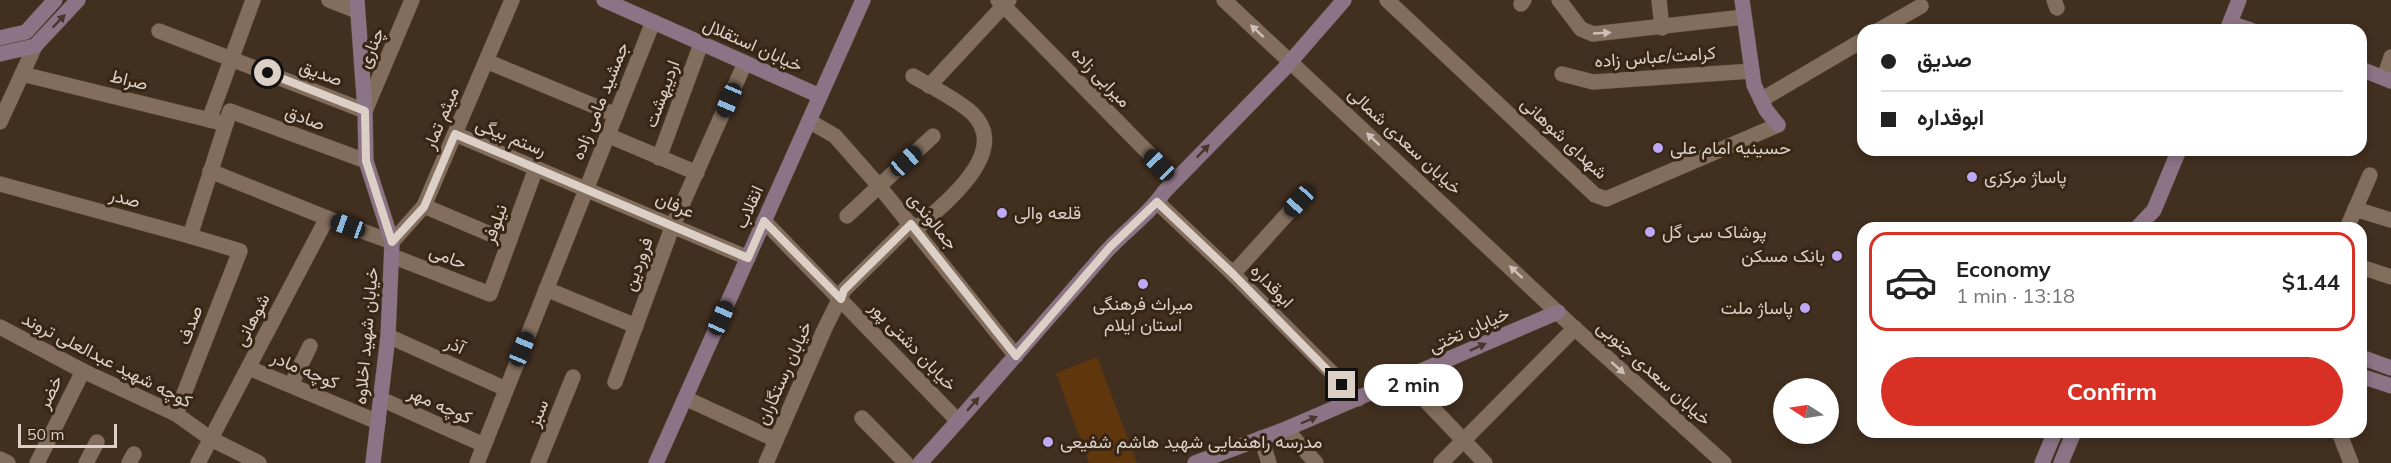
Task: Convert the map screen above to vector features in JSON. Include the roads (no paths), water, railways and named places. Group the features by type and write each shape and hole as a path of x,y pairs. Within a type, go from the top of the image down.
{"street":[{"path":"0,38 26,32 55,0"},
{"path":"0,122 35,46 78,0"},
{"path":"209,120 253,0"},
{"path":"329,0 357,6"},
{"name":"چناری","path":"365,111 412,0"},
{"name":"میثم تمار","path":"392,249 424,207 512,0"},
{"name":"خیابان استقلال","path":"603,0 619,3 653,22 820,96"},
{"name":"انقلاب","path":"656,463 863,0"},
{"name":"خیابان سعدی شمالی","path":"1224,0 1558,312"},
{"path":"920,463 1110,247 1157,202 1175,180 1291,61 1344,0"},
{"name":"شهدای شوهانی","path":"1387,0 1595,195 1606,199 1778,125 1761,100"},
{"path":"1559,0 1581,29 1593,34 1744,17"},
{"path":"1659,0 1662,28"},
{"path":"1742,0 1752,71 1761,100 1857,44"},
{"path":"2229,24 2239,0"},
{"path":"929,86 1004,2"},
{"name":"میرابی زاده","path":"1004,2 1175,180"},
{"name":"خیابان شهید اخلاوه","path":"357,6 365,111 366,161 392,249 388,336 373,463"},
{"path":"1890,24 1921,6"},
{"name":"جمشید مامی زاده","path":"477,463 653,22"},
{"name":"صدیق","path":"159,31 365,111"},
{"path":"26,32 35,46"},
{"name":"اردیبهشت","path":"659,158 701,44"},
{"path":"0,54 35,46"},
{"path":"2367,71 2387,79 2391,57"},
{"path":"486,61 616,115"},
{"name":"فروردین","path":"615,382 673,225 745,63"},
{"name":"کرامت/عباس زاده","path":"1562,74 1593,82 1752,71"},
{"name":"صراط","path":"22,74 209,120 228,118"},
{"name":"خیابان رستگاران","path":"766,463 844,290 913,227 953,195 976,168 984,150 984,136 980,124 971,113 913,76"},
{"path":"190,236 228,118"},
{"name":"صادق","path":"228,118 366,161"},
{"name":"جمالوندی","path":"809,121 835,136 913,227 1016,356"},
{"name":"رستم بیگی","path":"455,134 586,189"},
{"path":"607,135 697,173"},
{"path":"847,216 933,136"},
{"path":"2143,222 2154,210 2176,156"},
{"name":"نیلوفر","path":"490,294 536,168"},
{"name":"حامی","path":"210,171 327,218 490,294"},
{"path":"2350,222 2370,175"},
{"name":"صدر","path":"0,184 240,251"},
{"name":"عرفان","path":"586,189 748,258"},
{"path":"1233,274 1299,201"},
{"name":"ابوقداره","path":"1157,202 1358,399"},
{"path":"424,207 509,242"},
{"path":"2355,209 2391,220"},
{"path":"2154,210 2156,222"},
{"name":"شوهانی","path":"198,463 327,218"},
{"name":"خیابان دشتی پور","path":"764,221 958,421"},
{"name":"صدف","path":"176,414 240,251"},
{"path":"2367,269 2391,277"},
{"path":"546,289 636,326"},
{"name":"خیابان سعدی جنوبی","path":"1558,312 1724,463"},
{"name":"خیابان تختی","path":"1195,463 1286,429 1558,312"},
{"name":"کوچه شهید عبدالعلی تروند","path":"0,327 83,371 176,414 211,439 259,463"},
{"path":"1441,463 1575,328"},
{"name":"آذر","path":"388,336 506,389"},
{"path":"291,385 310,346"},
{"path":"2367,359 2391,368"},
{"name":"کوچه مادر","path":"249,368 378,422"},
{"name":"خضر","path":"37,463 83,371"},
{"name":"سبز","path":"538,463 573,377"},
{"path":"2367,378 2391,386"},
{"path":"1405,379 1485,463"},
{"path":"685,398 776,440"},
{"name":"کوچه مهر","path":"381,399 484,445"},
{"path":"862,418 906,463"},
{"path":"1286,429 1316,463"},
{"path":"1261,438 1269,463"},
{"path":"2042,463 2052,438"},
{"path":"2061,463 2071,438"},
{"path":"2341,438 2351,463"},
{"path":"86,463 97,442"},
{"path":"0,459 8,463"}],"place":[{"name":"حسینیه امام علی","path":"1658,148"},
{"name":"پاساژ مرکزی","path":"1972,177"},
{"name":"قلعه والی","path":"1002,213"},
{"name":"پوشاک سی گل","path":"1650,232"},
{"name":"بانک مسکن","path":"1837,256"},
{"name":"میراث فرهنگی استان ایلام","path":"1143,284"},
{"name":"پاساژ ملت","path":"1805,308"},
{"name":"مدرسه راهنمایی شهید هاشم شفیعی","path":"1048,442"}]}
